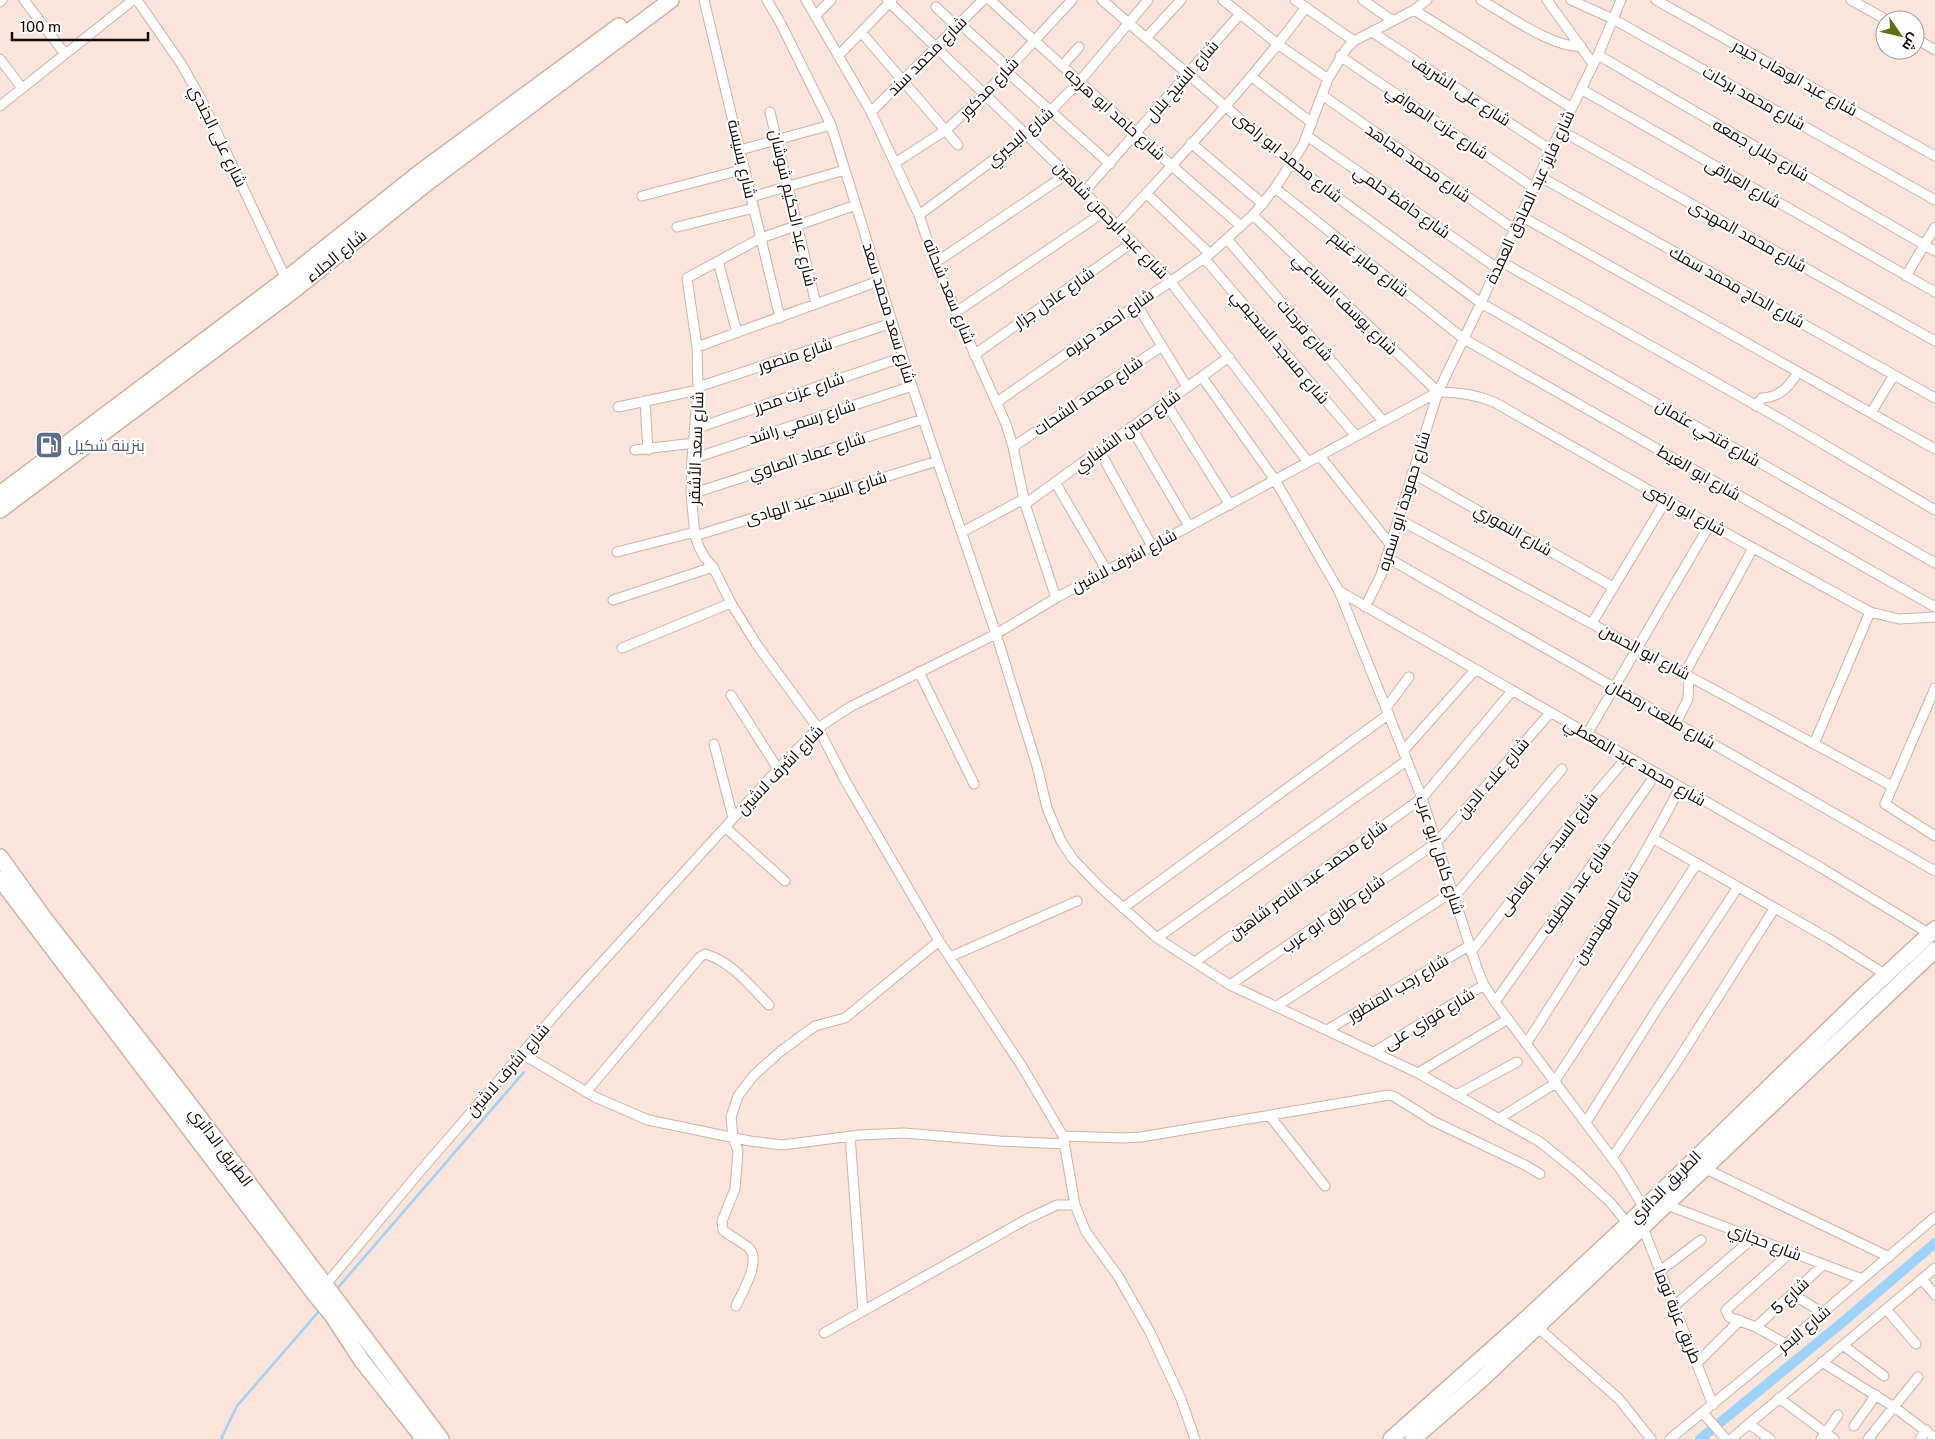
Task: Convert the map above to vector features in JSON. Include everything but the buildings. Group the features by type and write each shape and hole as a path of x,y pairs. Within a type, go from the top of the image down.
{"main road":[{"name":"شارع الجلاء","path":"7,494 293,291 529,99 655,0"},
{"name":"شارع الجلاء","path":"0,510 7,494 286,279 419,173 671,0"},
{"name":"الطريق الدائري","path":"0,857 44,918 176,1087 321,1291"},
{"name":"الطريق الدائري","path":"0,879 321,1291 441,1439"},
{"name":"الطريق الدائري","path":"1635,1226 1644,1208 1784,1071 1932,932"},
{"name":"الطريق الدائري","path":"1391,1439 1532,1323 1635,1226 1667,1205 1935,950"},
{"path":"1784,1071 1796,1082"},
{"name":"الطريق الدائري","path":"337,1311 362,1360 424,1439"},
{"name":"الطريق الدائري","path":"1413,1439 1482,1379 1532,1323"}],"street":[{"path":"24,0 65,54"},
{"path":"0,106 135,0"},
{"name":"شارع على الجندي","path":"135,0 178,58 202,101 286,279"},
{"name":"شارع بسيسة","path":"704,0 780,318"},
{"name":"شارع سعد محمد سعد","path":"767,0 781,24 831,125 912,386 996,634 1037,766 1047,808 1061,841 1073,859 1123,908 1158,938 1230,985"},
{"name":"شارع سعد شحاته","path":"806,0 871,112 919,216 936,263 974,355 996,402 1013,447 1024,502 1056,598"},
{"path":"815,16 831,0"},
{"name":"شارع محمد سند","path":"871,112 983,0"},
{"name":"شارع حامد ابو هرجه","path":"990,0 1136,134 1242,226"},
{"name":"شارع مدكور","path":"895,163 946,130 985,94 1072,0"},
{"name":"شارع محمد ابو راضى","path":"1102,0 1291,163 1481,303"},
{"name":"شارع البحيري","path":"919,216 1027,135 1079,82 1148,0"},
{"path":"1146,38 1181,0"},
{"path":"1223,0 1233,3 1240,14 1279,45 1328,79"},
{"path":"1295,0 1354,41"},
{"path":"1363,0 1393,21"},
{"path":"1481,0 1557,42 1569,46 1582,46"},
{"path":"1547,0 1594,64"},
{"name":"شارع محمد بركات","path":"1571,0 1612,19 1935,200"},
{"name":"شارع فايز عبد الصادق العمدة","path":"1438,392 1560,130 1594,64 1621,0"},
{"name":"شارع عبد الوهاب حيدر","path":"1656,0 1935,156"},
{"path":"1851,0 1875,14"},
{"path":"838,56 890,1"},
{"name":"شارع عبد الرحمن شاهين","path":"890,1 1067,174 1170,280 1308,462"},
{"name":"شارع احمد حريره","path":"996,402 1207,256 1242,226 1263,204 1307,136 1328,79 1340,56 1354,41 1414,10 1422,2"},
{"path":"936,7 1110,164"},
{"path":"1117,225 1252,77 1279,45 1306,7"},
{"path":"1414,10 1572,108"},
{"name":"شارع الشيخ بلال","path":"1084,192 1240,14"},
{"path":"862,32 958,145"},
{"name":"شارع على الشريف","path":"1372,32 1551,150"},
{"path":"1062,66 1079,47"},
{"name":"شارع جلال جمعه","path":"1598,55 1935,251"},
{"name":"شارع عزت الموافي","path":"1340,56 1534,188"},
{"path":"0,59 3,69 22,88"},
{"path":"1252,77 1312,123"},
{"name":"شارع العراقى","path":"1581,89 1935,292"},
{"name":"شارع محمد مجاهد","path":"1322,95 1514,230"},
{"name":"شارع عبد الحكيم شوشان","path":"770,112 816,304"},
{"path":"740,150 831,125"},
{"name":"شارع محمد المهدى","path":"1560,130 1935,341"},
{"name":"شارع حافظ حلمي","path":"1307,136 1499,264 1756,406 1935,510"},
{"path":"1191,143 1263,204"},
{"path":"642,196 745,170"},
{"path":"751,197 845,170"},
{"path":"936,263 1067,174"},
{"name":"شارع الحاج محمد سمك","path":"1539,176 1935,398"},
{"name":"شارع صابر غنيم","path":"1274,188 1464,339"},
{"name":"شارع مسجد السحيمي","path":"1146,193 1207,256 1356,436"},
{"path":"737,333 718,261 761,238 856,205"},
{"path":"677,227 754,208"},
{"path":"956,312 1104,212"},
{"name":"شارع يوسف السباعي","path":"1253,215 1438,392"},
{"path":"1521,216 1935,447"},
{"path":"1906,276 1935,227"},
{"name":"شارع فرحات","path":"1227,239 1383,421"},
{"name":"شارع عادل جزار","path":"974,355 1133,242"},
{"name":"شارع سعد الأشقر","path":"718,261 689,276 686,282 697,347 698,389 692,459 692,494 695,534 702,553 713,567 757,645 818,728 846,782 938,941 1023,1068 1064,1140"},
{"path":"697,347 879,281"},
{"name":"شارع فتحي عثمان","path":"1481,303 1935,563"},
{"path":"1137,305 1187,388"},
{"name":"شارع منصور","path":"618,407 698,389 892,323"},
{"name":"شارع ابو الغيط","path":"1464,339 1935,607"},
{"name":"شارع محمد الشحات","path":"1013,447 1162,346"},
{"name":"شارع حسن الشنباري","path":"962,532 1024,502 1055,482 1229,357"},
{"name":"شارع عزت محرز","path":"695,429 903,358"},
{"path":"1756,406 1762,398 1774,397 1781,393 1790,385 1798,372"},
{"path":"1872,413 1894,375"},
{"name":"شارع كامل ابو عرب","path":"1202,377 1275,480 1339,591 1422,798 1470,949 1484,985 1630,1182 1644,1208"},
{"name":"شارع رسمي راشد","path":"692,459 912,386"},
{"name":"شارع اشرف لاشين","path":"321,1291 417,1175 522,1054 733,818 818,728 850,707 996,634 1107,570 1438,392"},
{"name":"شارع حمودة ابو سمره","path":"1365,607 1374,592 1386,557 1438,392"},
{"name":"شارع ابو راضى","path":"1438,392 1466,393 1494,402 1666,500 1870,612 1899,619 1935,617"},
{"path":"645,401 648,450"},
{"path":"1166,402 1230,505"},
{"name":"شارع عماد الصاوي","path":"692,494 923,419"},
{"path":"1131,427 1190,526"},
{"path":"635,450 648,450 694,443"},
{"path":"1100,450 1152,546"},
{"path":"1320,456 1390,544"},
{"name":"شارع السيد عبد الهادى","path":"617,552 695,534 937,460"},
{"name":"شارع النموري","path":"1412,473 1613,587"},
{"path":"1055,482 1107,570"},
{"path":"1592,623 1666,500"},
{"name":"شارع ابو الحسن","path":"1398,518 1892,786"},
{"path":"1587,734 1710,524"},
{"path":"1676,723 1688,699 1687,674 1753,548"},
{"name":"شارع طلعت رمضان","path":"1386,557 1935,871"},
{"path":"613,600 713,567"},
{"name":"شارع محمد عبد المعطي","path":"1339,591 1932,932"},
{"path":"622,648 732,603"},
{"path":"1814,744 1870,612"},
{"path":"1403,751 1475,670"},
{"path":"919,672 974,784"},
{"path":"1123,908 1388,711 1409,677"},
{"path":"1935,688 1885,804 1935,836"},
{"name":"شارع محمد عبد الناصر شاهين","path":"1195,962 1422,798 1512,691"},
{"path":"731,696 778,769"},
{"name":"شارع علاء الدين","path":"1436,843 1550,713"},
{"path":"714,744 733,818"},
{"name":"شارع السيد عبد العاطى","path":"1470,949 1627,757"},
{"path":"1158,938 1406,761"},
{"path":"1277,1006 1453,894 1562,769"},
{"name":"شارع عبد اللطيف","path":"1495,1002 1656,774"},
{"name":"شارع المهندسين","path":"1526,1044 1606,920 1654,839 1680,787"},
{"path":"725,827 785,881"},
{"path":"1654,839 1830,940 1886,975"},
{"name":"شارع طارق ابو عرب","path":"1230,985 1436,843"},
{"path":"1498,1119 1556,1082 1697,863"},
{"path":"1586,1122 1655,1012 1738,887"},
{"path":"950,957 1077,901"},
{"path":"1612,1158 1675,1065 1774,909"},
{"path":"736,1306 754,1262 753,1253 723,1230 722,1221 735,1189 738,1151 733,1137 731,1117 738,1096 754,1074 781,1051 815,1026 844,1018 938,941"},
{"name":"شارع رجب المنظور","path":"1327,1030 1470,949"},
{"path":"586,1092 700,957 705,954 721,961 742,978 769,1005"},
{"name":"طريق عزبة توما","path":"1230,985 1418,1072 1540,1142 1576,1171 1635,1226 1660,1271 1713,1405"},
{"name":"شارع فوزي على","path":"1374,1052 1484,985"},
{"path":"1418,1072 1508,1019"},
{"path":"522,1054 586,1092 648,1120 782,1145 850,1136 904,1132 1000,1141 1141,1137 1389,1095 1395,1096 1433,1121 1510,1157 1540,1174"},
{"path":"1456,1095 1517,1062"},
{"path":"1269,1115 1325,1186"},
{"path":"850,1136 863,1311"},
{"path":"1064,1140 1075,1205 1086,1232 1118,1276 1150,1332 1184,1407 1195,1439"},
{"path":"1706,1169 1889,1257"},
{"path":"824,1333 1028,1219 1057,1205 1075,1205"},
{"name":"شارع حجازي","path":"1667,1205 1862,1279"},
{"name":"شارع البحر","path":"1670,1439 1786,1344 1935,1217"},
{"path":"1674,1306 1752,1238"},
{"path":"1660,1271 1701,1240"},
{"path":"1786,1344 1727,1315 1727,1308 1791,1252"},
{"name":"شارع 5","path":"1756,1328 1824,1265"},
{"path":"1731,1439 1935,1268"},
{"path":"1922,1279 1935,1295"},
{"path":"1792,1294 1823,1313"},
{"path":"1886,1309 1916,1344"},
{"path":"1697,1363 1740,1320"},
{"path":"1532,1323 1619,1399 1652,1439"},
{"path":"1842,1345 1884,1376"},
{"path":"1822,1362 1894,1406 1935,1438"},
{"path":"1872,1438 1894,1406 1918,1378"},
{"path":"1854,1426 1876,1395"},
{"path":"1779,1398 1823,1436 1834,1439"},
{"path":"1703,1413 1726,1439"},
{"path":"1823,1436 1838,1415"},
{"path":"1749,1424 1770,1439"},
{"path":"1920,1439 1926,1430"}],"waterway":[{"path":"336,1290 524,1072"},
{"path":"1700,1439 1844,1321 1935,1243"},
{"path":"221,1439 237,1406 320,1310"}],"place":[{"name":"بنزينة شكيل","path":"49,445"}]}
